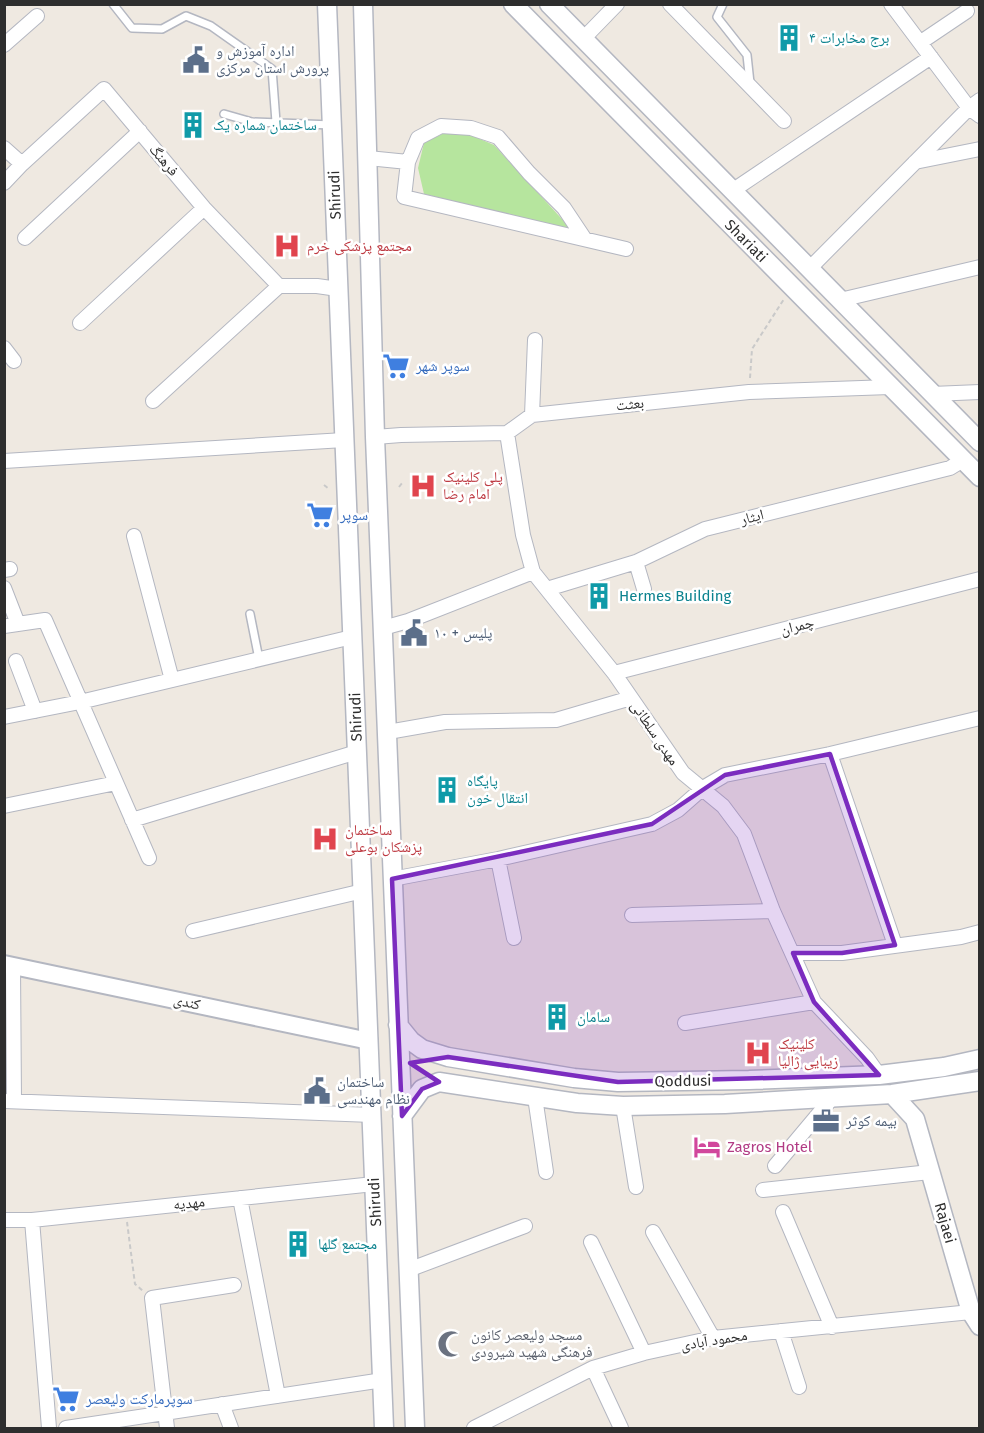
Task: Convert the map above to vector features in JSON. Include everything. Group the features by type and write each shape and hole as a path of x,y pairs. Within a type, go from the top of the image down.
{"main road":[{"name":"Shirudi","path":"327,4 384,1428"},
{"name":"Shariati","path":"513,4 980,477"},
{"name":"Shariati","path":"549,4 980,442"},
{"name":"Shirudi","path":"364,8 375,437 415,1428"},
{"name":"Qoddusi","path":"398,1025 411,1041 422,1049 448,1058 573,1078 618,1082 879,1075 944,1067 980,1059"},
{"path":"439,1082 433,1078 430,1067 438,1059 448,1058"},
{"name":"Qoddusi","path":"439,1082 535,1097 623,1106 725,1104 892,1094 980,1081"},
{"path":"402,1116 417,1094 439,1082"},
{"path":"892,1094 915,1119 927,1090"},
{"name":"Rajaei","path":"915,1119 975,1319"}],"street":[{"path":"583,39 616,4"},
{"path":"670,4 784,121"},
{"path":"809,269 915,162 976,108 931,57 891,4"},
{"path":"921,42 967,11"},
{"path":"4,45 37,16"},
{"path":"732,191 931,57"},
{"name":"فرهنگ","path":"4,183 104,88 204,208 279,286"},
{"path":"584,238 564,208 529,173 498,137 471,128 441,126 418,138 408,162 404,197 626,249"},
{"path":"25,238 140,131"},
{"path":"4,148 22,164"},
{"path":"915,162 980,149"},
{"path":"368,159 408,162"},
{"path":"80,323 204,208"},
{"path":"840,300 980,267"},
{"path":"153,401 279,286 317,286 338,290"},
{"path":"532,415 535,340"},
{"path":"4,348 14,362"},
{"name":"بعثت","path":"507,433 532,415 749,392 890,387"},
{"path":"932,394 980,392"},
{"path":"375,437 507,433"},
{"name":"مهدی سلطانی","path":"507,433 523,535 533,572 615,673 682,773 723,806 744,834 773,911 814,1002 867,1058 879,1075"},
{"path":"4,461 345,440"},
{"name":"ایثار","path":"547,589 636,562 705,529 950,468 963,460"},
{"path":"134,536 172,680"},
{"path":"636,562 644,589"},
{"path":"383,628 408,621 533,572"},
{"name":"چمران","path":"615,673 980,579"},
{"path":"4,588 11,625 45,620 149,858"},
{"path":"4,717 80,702 352,637"},
{"path":"16,661 34,711"},
{"path":"388,732 445,722 556,720 631,698"},
{"path":"392,879 498,859 652,824 678,810 702,788 725,775 830,754 980,718"},
{"path":"132,820 357,752"},
{"path":"830,754 895,945"},
{"path":"4,806 116,783"},
{"path":"498,859 514,938"},
{"path":"192,931 363,891"},
{"path":"632,915 773,911"},
{"path":"793,953 842,953 961,937 980,932"},
{"path":"9,965 9,1101 372,1115"},
{"name":"کندی","path":"9,965 369,1041"},
{"path":"685,1023 814,1002"},
{"path":"535,1097 546,1172"},
{"path":"775,1166 832,1098"},
{"path":"623,1106 636,1187"},
{"path":"763,1190 930,1172"},
{"name":"مهدیه","path":"4,1221 374,1184"},
{"path":"240,1198 278,1395"},
{"path":"783,1212 832,1327"},
{"path":"32,1220 49,1428"},
{"path":"408,1270 525,1226"},
{"path":"653,1232 713,1338"},
{"path":"591,1242 644,1353"},
{"path":"167,1428 152,1298 234,1285"},
{"name":"محمود آبادی","path":"474,1428 593,1368 644,1353 713,1338 832,1327 975,1319"},
{"path":"782,1332 799,1387"},
{"path":"593,1368 621,1428"},
{"path":"66,1428 86,1427 383,1380"},
{"path":"222,1404 231,1428"}],"lane":[{"path":"113,4 132,28 162,29 186,16 212,26 272,69 276,122"},
{"path":"723,4 717,17 747,55 750,87"},
{"path":"224,114 252,122 332,125"},
{"path":"250,614 259,659"}],"path":[{"path":"749,392 752,349 792,287"},
{"path":"399,487 403,482"},
{"path":"324,485 329,489"},
{"path":"125,1210 135,1284 152,1298"}],"highlighted area":[{"path":"830,754 895,945 842,953 793,953 814,1002 879,1075 618,1082 448,1057 410,1063 439,1082 422,1089 402,1116 392,879 652,824 725,775"}],"green space":[{"path":"444,133 468,134 494,145 572,230 424,194 418,168 424,143"}],"place":[{"name":"برج مخابرات ۴","path":"789,38"},
{"name":"اداره آموزش و پرورش استان مرکزی","path":"196,60"},
{"name":"ساختمان شماره یک","path":"193,125"},
{"name":"مجتمع پزشکی خرم","path":"287,246"},
{"name":"سوپر شهر","path":"396,366"},
{"name":"پلی کلینیک امام رضا","path":"423,486"},
{"name":"سوپر","path":"320,515"},
{"name":"Hermes Building","path":"599,596"},
{"name":"پلیس + ۱۰","path":"414,633"},
{"name":"پایگاه انتقال خون","path":"447,790"},
{"name":"ساختمان پزشکان بوعلی","path":"325,839"},
{"name":"سامان","path":"557,1017"},
{"name":"کلینیک زیبایی ژالیا","path":"758,1053"},
{"name":"ساختمان نظام مهندسی","path":"317,1091"},
{"name":"بیمه کوثر","path":"826,1121"},
{"name":"Zagros Hotel","path":"707,1147"},
{"name":"مجتمع گلها","path":"298,1244"},
{"name":"مسجد ولیعصر کانون فرهنگی شهید شیرودی","path":"451,1344"},
{"name":"سوپرمارکت ولیعصر","path":"66,1399"}]}
